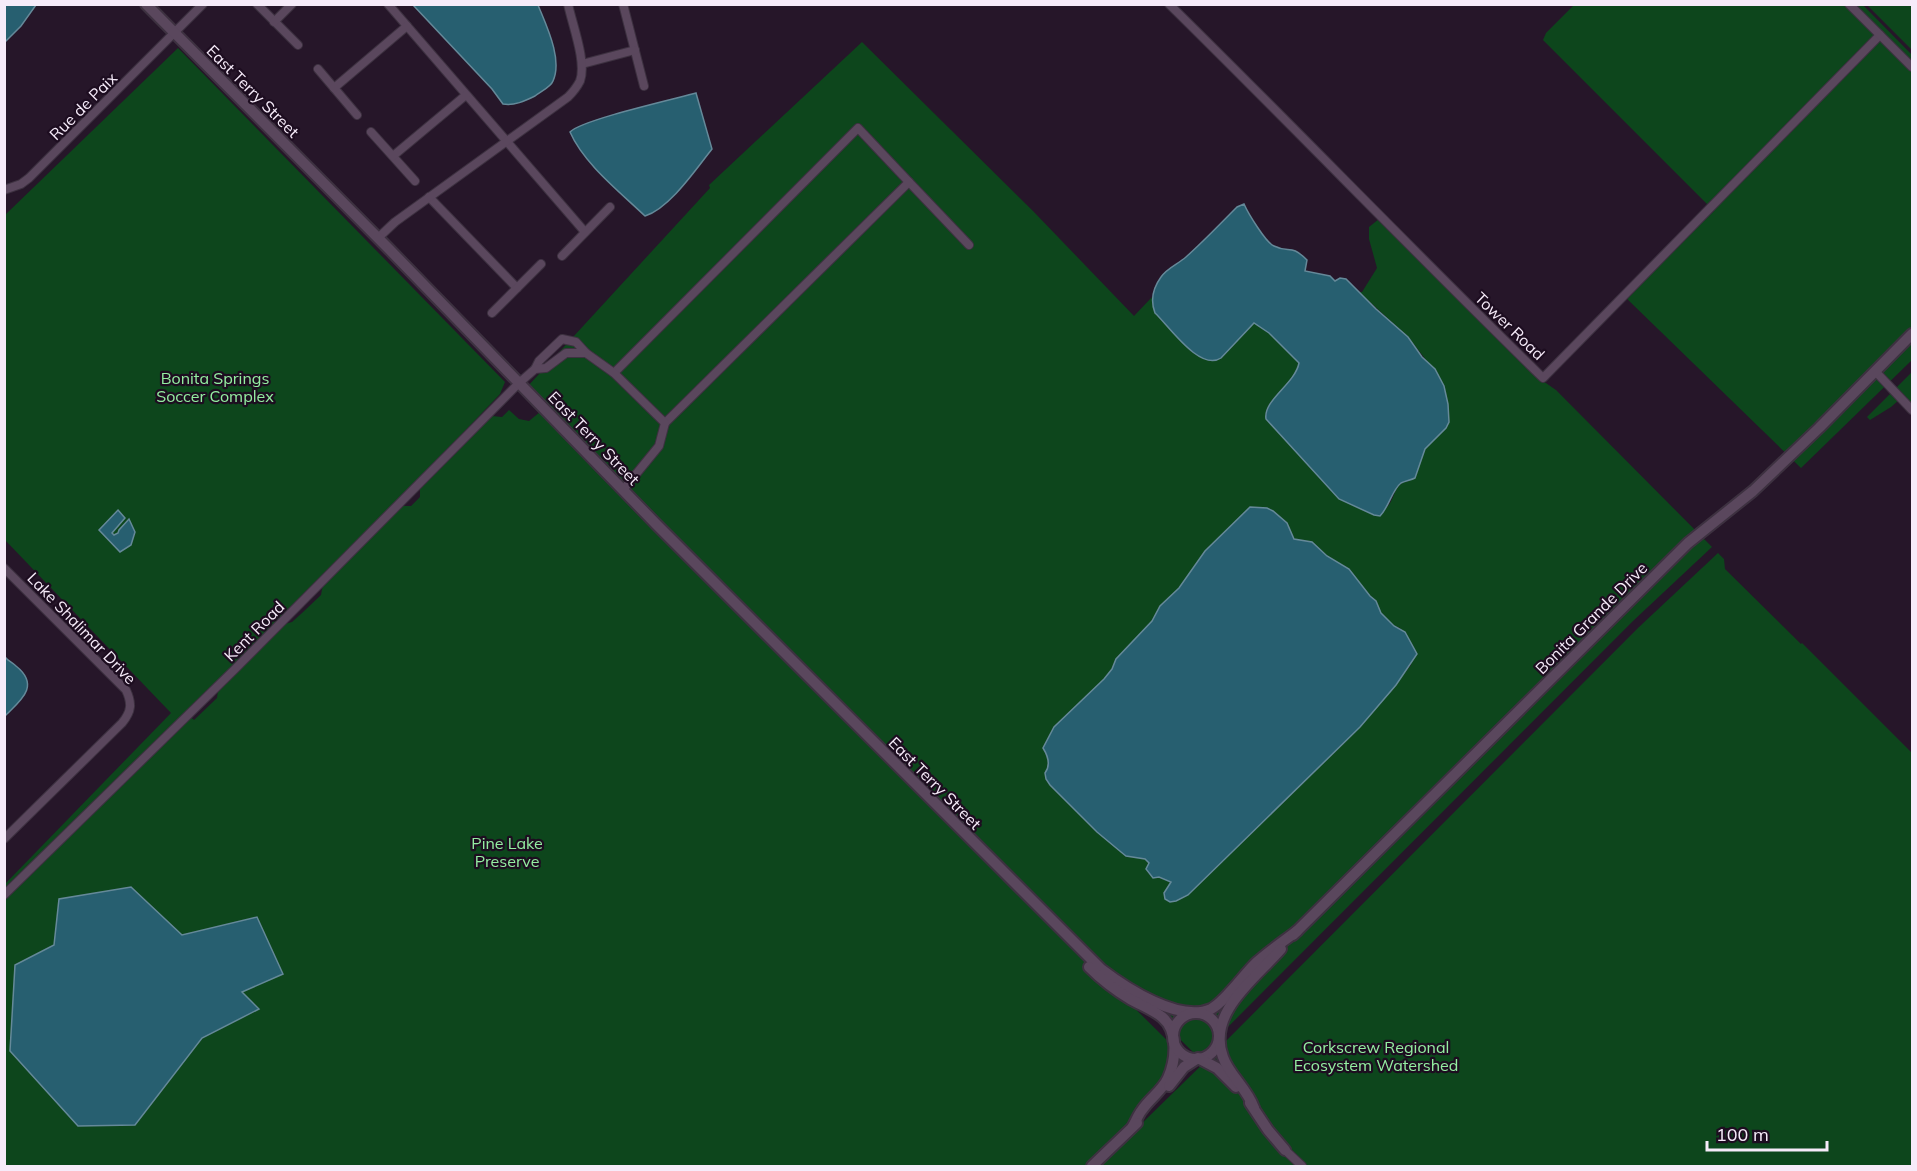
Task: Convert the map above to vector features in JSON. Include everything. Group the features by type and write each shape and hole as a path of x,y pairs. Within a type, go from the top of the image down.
{"street":[{"name":"East Terry Street","path":"146,4 623,490 1101,969 1117,981 1165,1006 1196,1013"},
{"name":"Rue de Paix","path":"4,190 21,184 29,178 203,4"},
{"path":"257,4 298,45"},
{"path":"274,22 292,4"},
{"path":"388,4 585,232"},
{"path":"378,238 395,222 568,97 579,81 582,64 568,4"},
{"path":"623,4 644,86"},
{"name":"Tower Road","path":"1169,4 1543,378 1880,35"},
{"path":"1849,4 1912,68"},
{"path":"334,88 407,26"},
{"path":"582,64 635,50"},
{"path":"318,69 357,115"},
{"path":"393,156 466,94"},
{"path":"614,373 858,128 969,245"},
{"path":"371,132 415,181"},
{"path":"623,490 659,446 666,423 909,182"},
{"path":"429,197 517,288"},
{"path":"562,256 610,207"},
{"path":"492,313 541,264"},
{"name":"Bonita Grande Drive","path":"1219,1041 1223,1020 1235,999 1249,980 1269,963 1297,931 1688,543 1753,491 1912,334"},
{"path":"586,353 566,353 546,368 536,369 539,361 562,339 573,341 614,373 666,423"},
{"path":"573,341 573,354"},
{"name":"Kent Road","path":"4,895 234,670 519,383 536,369"},
{"path":"1875,372 1912,411"},
{"name":"Lake Shalimar Drive","path":"4,568 126,690 131,707 122,723 4,838"},
{"name":"East Terry Street","path":"1022,890 1074,952 1099,977 1128,998 1163,1018 1168,1023 1174,1039"},
{"name":"Bonita Grande Drive","path":"1196,1013 1213,1008 1259,960 1297,931"},
{"path":"1136,1123 1142,1109 1158,1094 1168,1077 1175,1053 1174,1030 1186,1015 1196,1013 1205,1014 1212,1020 1219,1032 1223,1059 1250,1097 1254,1108"},
{"path":"1174,1039 1181,1052 1189,1057 1198,1058 1224,1074 1254,1108 1268,1130 1302,1167"},
{"path":"1092,1167 1164,1093 1184,1066 1212,1053 1219,1041"}],"green space":[{"path":"1862,4 1912,55 1912,360 1801,468 1624,296 1714,211 1543,40 1546,33 1574,5"},
{"path":"1867,5 1912,5 1912,50"},
{"path":"862,42 1033,211 1134,316 1153,296 1155,313 1192,352 1204,358 1221,358 1254,322 1269,333 1299,363 1293,377 1270,403 1266,419 1339,499 1374,515 1387,507 1400,485 1409,481 1425,449 1449,422 1444,386 1438,375 1408,337 1359,292 1362,292 1377,268 1369,239 1369,227 1379,219 1543,381 1556,390 1712,547 1633,621 1198,1057 777,640 528,386 710,188 709,185","holes":["1255,508 1270,510 1282,518 1294,539 1312,542 1327,556 1349,569 1376,601 1381,613 1394,626 1400,628 1411,665 1360,727 1188,895 1176,901 1169,888 1171,882 1149,874 1147,870 1149,863 1145,859 1126,856 1121,852 1097,832 1050,785 1046,779 1048,760 1043,748 1059,723 1104,679 1116,659 1152,621 1161,606 1179,588 1205,551"]},
{"name":"Pine Lake Preserve","path":"178,48 505,382 500,394 403,496 178,720 188,715 194,720 217,698 219,683 277,626 292,622 321,595 323,584 398,506 411,506 420,497 420,488 471,431 492,416 502,417 509,410 519,419 529,421 540,412 783,658 1191,1064 1086,1166 5,1166 5,884 171,713 5,540 5,215"},
{"path":"1912,372 1912,411 1900,399 1870,420 1867,417"},
{"name":"Corkscrew Regional Ecosystem Watershed","path":"1718,553 1724,559 1725,569 1912,753 1912,1166 1098,1166 1214,1053 1639,627"}],"water":[{"path":"5,4 36,5 21,26 5,42"},
{"path":"413,5 538,5 555,53 556,72 552,83 527,100 515,104 503,104 492,89"},
{"path":"696,93 712,149 673,197 645,216 593,166 570,132 609,116"},
{"path":"1244,204 1271,244 1293,250 1307,260 1305,271 1330,276 1335,281 1340,278 1346,279 1408,337 1422,357 1435,369 1444,386 1449,422 1425,449 1415,478 1398,486 1380,516 1339,499 1266,419 1269,405 1292,378 1299,363 1269,333 1254,323 1221,358 1213,361 1204,359 1185,346 1155,313 1153,294 1163,274 1183,260 1237,207"},
{"path":"1250,507 1267,508 1273,511 1287,523 1294,539 1312,542 1327,556 1349,569 1376,601 1381,613 1394,626 1405,632 1417,654 1396,685 1360,727 1188,895 1170,902 1165,899 1164,893 1171,882 1159,877 1153,878 1146,869 1149,863 1145,859 1126,856 1097,832 1050,785 1046,779 1048,760 1043,748 1054,727 1104,679 1116,659 1152,621 1160,606 1179,588 1205,551"},
{"path":"118,510 125,518 112,533 114,535 118,533 129,519 135,532 131,545 120,552 99,530"},
{"path":"5,657 23,673 27,680 27,687 22,699 5,716"},
{"path":"131,887 182,935 257,917 283,974 242,992 259,1009 202,1038 135,1125 78,1126 10,1051 15,965 54,945 59,899"}],"park label":[{"name":"Bonita Springs Soccer Complex","path":"215,387"}]}
